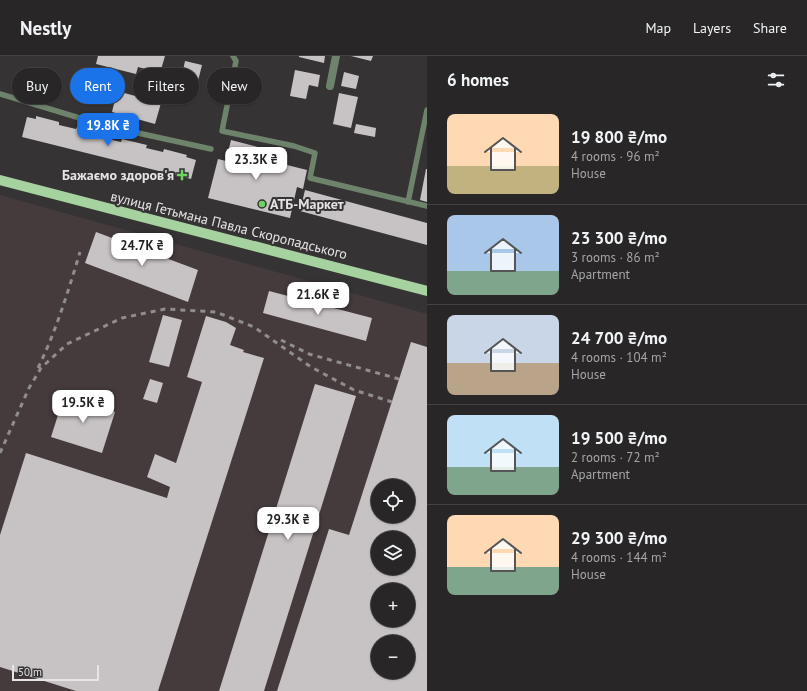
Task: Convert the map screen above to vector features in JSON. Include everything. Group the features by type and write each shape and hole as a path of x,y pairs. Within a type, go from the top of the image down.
{"main road":[{"name":"вулиця Гетьмана Павла Скоропадського","path":"0,180 427,291"}],"street":[{"path":"330,86 336,56"}],"lane":[{"path":"233,56 236,60 222,131 294,146 315,153 310,178 427,206"},
{"path":"0,94 106,126 211,149"},
{"path":"408,202 427,110"}],"shaded area":[{"path":"0,195 427,314 427,691 0,691"}],"building":[{"path":"98,56 165,56 161,68 138,67 133,68 133,73 125,71 125,68 112,68 96,64"},
{"path":"299,56 325,56 324,63"},
{"path":"351,56 373,56 371,61"},
{"path":"185,61 202,65 199,77 199,68 184,68"},
{"path":"295,70 320,75 318,87 309,85 306,99 290,96"},
{"path":"344,72 359,76 356,89 341,86"},
{"path":"125,93 133,95 133,104 161,104 155,124 112,112 114,104 125,104"},
{"path":"339,93 358,97 351,128 333,124"},
{"path":"36,116 59,122 59,125 76,129 77,127 105,134 104,138 121,142 122,139 147,145 146,148 163,152 164,149 187,155 186,157 196,160 191,179 22,137 27,117 36,119"},
{"path":"356,124 376,128 375,137 354,133"},
{"path":"231,140 265,149 263,159 307,170 303,189 297,187 290,218 208,198 218,159 226,161"},
{"path":"427,169 427,202 420,200"},
{"path":"305,190 427,223 427,245 300,211"},
{"path":"96,232 198,270 188,302 85,263"},
{"path":"269,291 372,318 366,341 263,313"},
{"path":"163,315 182,320 169,367 149,362"},
{"path":"206,316 226,322 236,328 230,345 244,350 243,352 264,358 158,691 76,691 0,667 0,535 26,453 167,498 170,487 147,477 155,454 176,463 202,382 187,377"},
{"path":"411,342 427,347 427,691 277,691 329,529 349,535"},
{"path":"150,379 163,383 157,403 143,399"},
{"path":"315,384 356,396 264,691 219,691"},
{"path":"64,396 115,412 102,453 51,437"}],"railway":[{"path":"38,368 56,326 80,252"},
{"path":"0,453 29,388 41,368 67,344 122,318 165,309 216,312 254,327 311,367 354,390 392,402"},
{"path":"281,340 309,354 399,379"}],"place":[{"name":"Бажаємо здоров'я","path":"182,175"},
{"name":"АТБ-Маркет","path":"262,204"}]}
